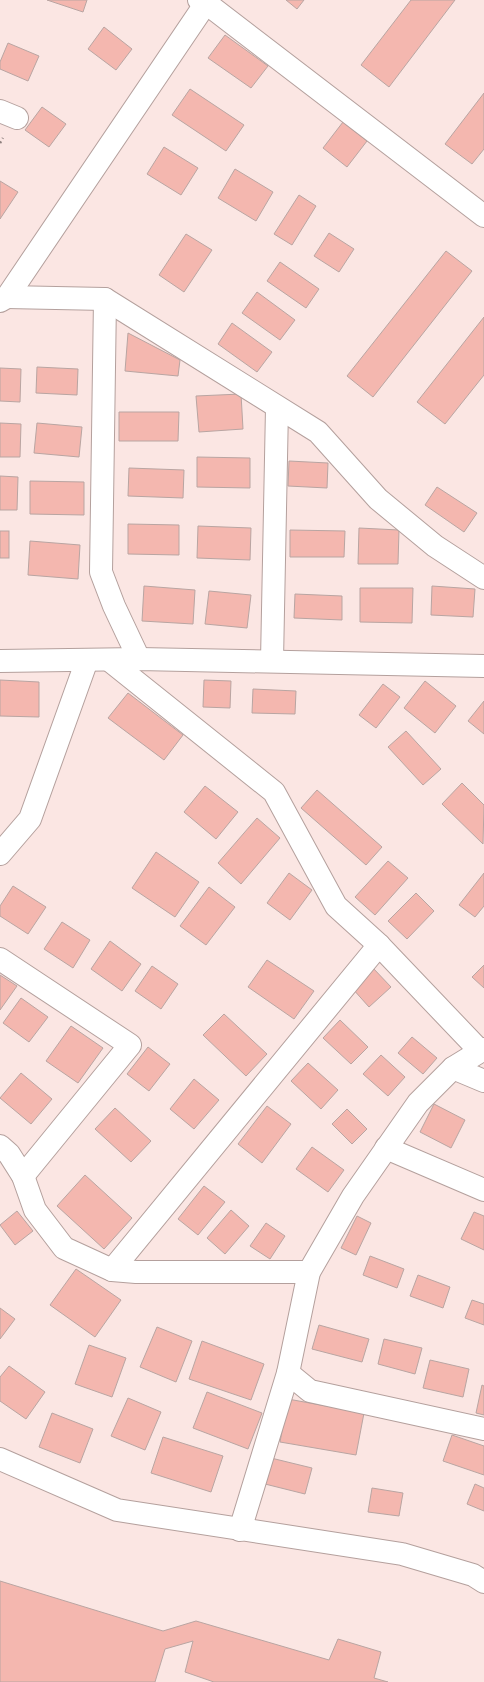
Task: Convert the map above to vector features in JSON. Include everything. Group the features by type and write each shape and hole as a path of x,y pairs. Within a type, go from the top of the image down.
{"street":[{"path":"4,299 204,1 484,216"},
{"path":"4,299 105,299 277,408 318,432 378,499 435,546 484,578"},
{"path":"105,299 101,572 114,606 139,659"},
{"path":"272,661 277,408"},
{"path":"0,661 139,659 482,664"},
{"path":"0,854 30,819 87,660"},
{"path":"109,660 274,792 336,906 379,945 482,1050 453,1068 418,1103 353,1196 309,1272 288,1373 240,1530"},
{"path":"112,1270 379,945"},
{"path":"0,959 130,1045 23,1176"},
{"path":"453,1068 484,1081"},
{"path":"0,1146 9,1154 23,1176 35,1210 64,1248 112,1270 136,1272 309,1272"},
{"path":"386,1148 484,1190"},
{"path":"288,1373 310,1391 484,1429"},
{"path":"0,1459 117,1510 402,1554 473,1575 484,1582"}],"building":[{"path":"47,0 87,0 83,12"},
{"path":"286,0 304,0 297,9"},
{"path":"411,0 455,0 389,87 361,65"},
{"path":"104,27 132,49 116,70 88,49"},
{"path":"225,35 268,66 251,88 208,58"},
{"path":"8,43 39,56 28,81 0,69 0,62"},
{"path":"190,89 244,125 226,151 172,115"},
{"path":"484,93 484,149 472,164 445,144"},
{"path":"42,107 66,124 49,147 25,130"},
{"path":"343,122 367,141 347,167 323,148"},
{"path":"164,147 198,168 181,195 147,174"},
{"path":"235,169 273,192 256,221 218,198"},
{"path":"0,181 18,192 0,219"},
{"path":"299,195 316,206 292,245 274,234"},
{"path":"329,233 354,249 339,272 314,256"},
{"path":"186,234 212,250 184,292 159,275"},
{"path":"446,251 472,271 373,397 347,376"},
{"path":"280,262 319,289 306,308 267,281"},
{"path":"257,292 295,320 280,340 242,313"},
{"path":"484,317 484,375 445,424 417,402"},
{"path":"232,323 272,352 257,372 218,344"},
{"path":"128,333 180,360 178,376 125,371"},
{"path":"37,367 78,369 77,395 36,393"},
{"path":"0,368 21,369 20,402 0,401"},
{"path":"241,394 243,429 199,432 196,396"},
{"path":"119,412 179,412 178,441 119,441"},
{"path":"0,423 21,424 20,457 0,457"},
{"path":"37,423 82,427 79,457 34,453"},
{"path":"197,457 250,458 250,488 197,487"},
{"path":"289,461 328,463 327,488 288,486"},
{"path":"129,468 184,470 183,498 128,496"},
{"path":"0,476 18,477 17,510 0,510"},
{"path":"30,481 84,482 84,515 30,514"},
{"path":"437,487 477,513 464,532 425,505"},
{"path":"128,524 179,525 179,555 128,554"},
{"path":"198,526 251,528 250,560 197,558"},
{"path":"359,528 399,530 398,564 358,564"},
{"path":"290,530 345,531 344,557 290,557"},
{"path":"0,531 9,531 9,558 0,558"},
{"path":"30,541 80,545 78,579 28,575"},
{"path":"144,586 195,590 193,624 142,621"},
{"path":"432,586 475,589 473,617 431,615"},
{"path":"360,588 413,588 412,623 360,622"},
{"path":"209,591 251,595 247,628 205,624"},
{"path":"295,594 342,596 342,620 294,618"},
{"path":"0,680 39,682 39,717 0,716"},
{"path":"204,680 231,681 230,708 203,707"},
{"path":"425,681 456,706 435,733 404,708"},
{"path":"383,684 400,697 376,728 359,715"},
{"path":"253,689 296,691 295,714 252,713"},
{"path":"128,693 183,735 164,760 108,718"},
{"path":"484,701 484,734 468,721"},
{"path":"406,731 441,769 423,785 388,747"},
{"path":"462,783 484,805 483,844 442,804"},
{"path":"205,786 238,812 216,839 184,812"},
{"path":"317,790 382,847 366,865 301,808"},
{"path":"257,818 280,838 241,884 218,863"},
{"path":"156,852 199,882 175,917 132,888"},
{"path":"388,861 408,878 375,915 355,897"},
{"path":"289,873 312,890 290,920 267,903"},
{"path":"484,873 484,906 475,917 459,905"},
{"path":"13,886 46,907 28,934 0,916 0,906"},
{"path":"209,887 235,907 206,945 180,926"},
{"path":"416,893 434,911 407,939 388,921"},
{"path":"62,922 90,940 73,968 44,949"},
{"path":"110,941 141,964 122,991 91,969"},
{"path":"267,960 314,991 294,1019 248,987"},
{"path":"484,965 484,988 472,977"},
{"path":"152,966 178,984 161,1009 135,991"},
{"path":"373,968 391,987 369,1007 352,988"},
{"path":"0,975 17,986 0,1010"},
{"path":"21,998 48,1017 29,1042 3,1023"},
{"path":"224,1014 267,1054 246,1076 203,1035"},
{"path":"340,1020 368,1047 351,1064 323,1038"},
{"path":"71,1026 103,1048 78,1083 46,1061"},
{"path":"412,1037 437,1058 423,1074 398,1053"},
{"path":"148,1047 170,1064 149,1091 127,1074"},
{"path":"381,1055 405,1077 388,1096 363,1074"},
{"path":"308,1063 338,1090 321,1109 291,1081"},
{"path":"21,1073 52,1099 31,1124 0,1098"},
{"path":"194,1079 219,1100 194,1129 170,1109"},
{"path":"434,1104 465,1120 451,1148 420,1132"},
{"path":"267,1106 291,1124 262,1163 238,1144"},
{"path":"115,1108 151,1141 131,1162 95,1129"},
{"path":"347,1109 367,1129 352,1144 332,1124"},
{"path":"312,1147 344,1170 328,1192 296,1169"},
{"path":"85,1175 132,1218 104,1249 57,1206"},
{"path":"204,1186 225,1202 198,1235 178,1219"},
{"path":"231,1210 249,1226 225,1254 207,1238"},
{"path":"17,1211 33,1231 15,1245 0,1225"},
{"path":"474,1212 484,1216 484,1250 461,1239"},
{"path":"357,1216 371,1223 356,1255 341,1248"},
{"path":"266,1223 285,1236 270,1259 250,1246"},
{"path":"370,1256 404,1269 397,1288 363,1275"},
{"path":"76,1269 121,1300 95,1337 50,1305"},
{"path":"418,1275 450,1287 443,1308 410,1296"},
{"path":"472,1300 484,1304 484,1325 465,1318"},
{"path":"0,1308 15,1319 0,1339"},
{"path":"319,1325 369,1339 362,1362 312,1349"},
{"path":"157,1327 192,1341 176,1382 140,1367"},
{"path":"384,1339 422,1348 415,1374 378,1364"},
{"path":"202,1341 264,1364 251,1400 189,1379"},
{"path":"89,1345 126,1358 112,1397 75,1384"},
{"path":"430,1360 469,1369 463,1397 423,1388"},
{"path":"9,1366 45,1392 26,1419 0,1401 0,1377"},
{"path":"482,1385 484,1386 484,1415 476,1413"},
{"path":"207,1392 262,1413 248,1449 193,1428"},
{"path":"128,1398 161,1412 145,1450 111,1436"},
{"path":"288,1399 364,1413 356,1455 280,1442"},
{"path":"52,1413 93,1429 80,1463 39,1447"},
{"path":"452,1435 484,1446 484,1475 443,1461"},
{"path":"163,1437 223,1456 211,1492 151,1473"},
{"path":"271,1458 312,1468 305,1494 265,1484"},
{"path":"475,1484 484,1488 484,1511 467,1504"},
{"path":"372,1488 403,1493 399,1516 368,1512"},
{"path":"0,1581 163,1631 196,1621 329,1660 338,1639 381,1652 374,1678 388,1682 214,1682 185,1672 193,1641 165,1649 155,1682 0,1682"}]}
